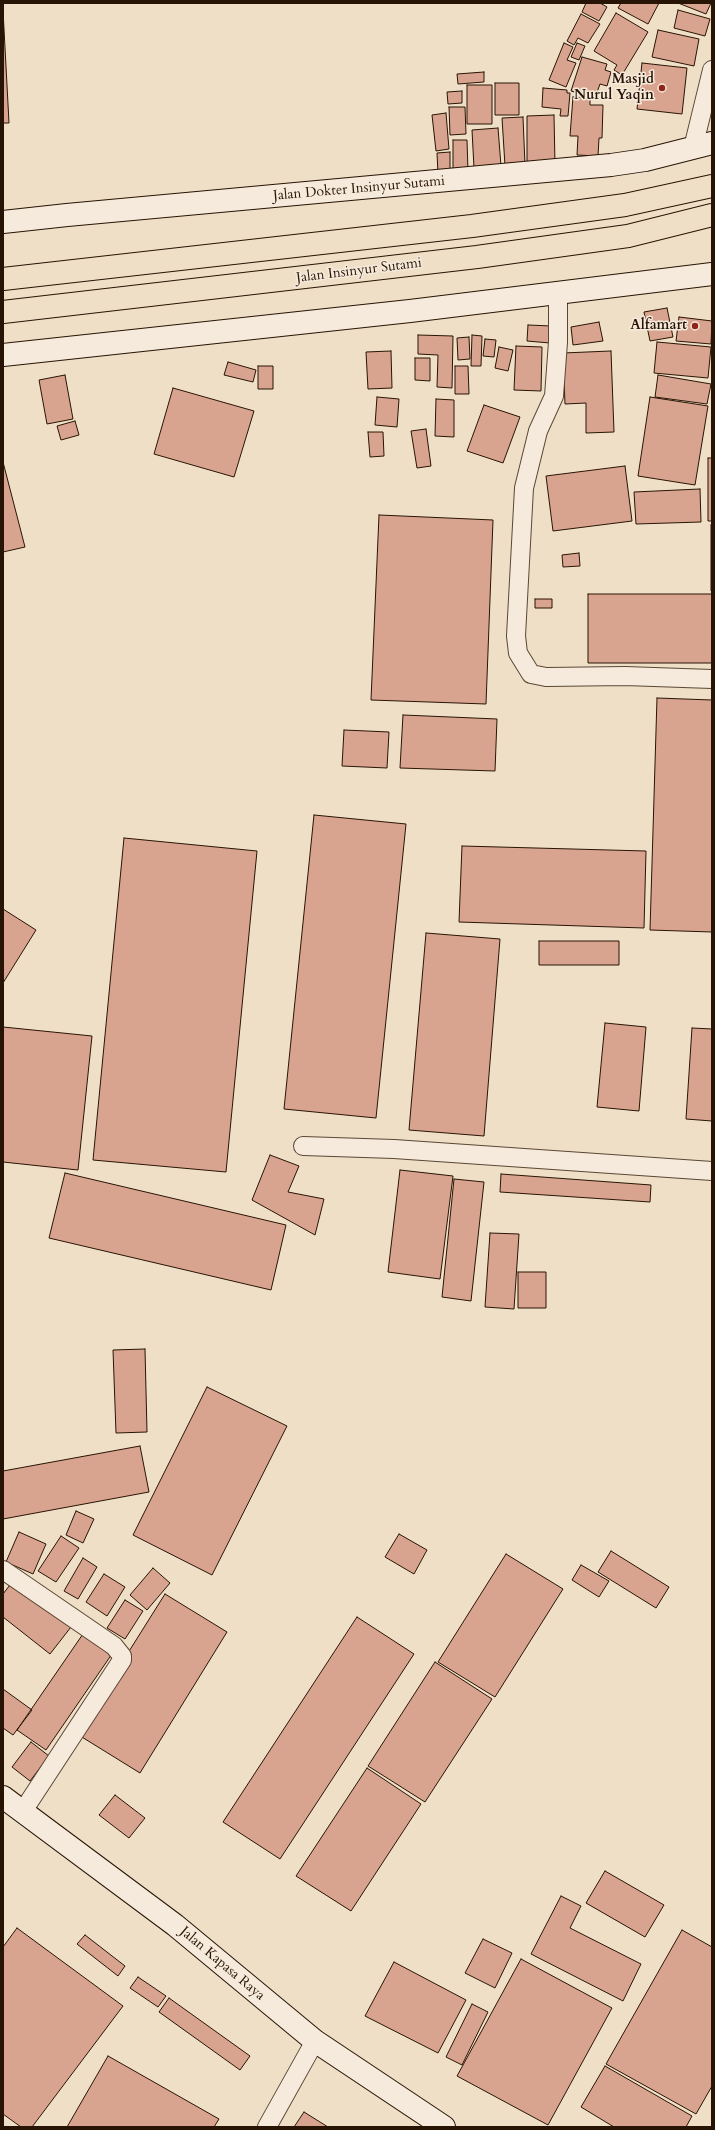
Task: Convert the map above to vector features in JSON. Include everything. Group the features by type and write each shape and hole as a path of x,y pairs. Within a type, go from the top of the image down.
{"highway":[{"path":"3,279 268,251 625,206 712,186"},
{"name":"Jalan Insinyur Sutami","path":"3,312 476,257 628,236 712,215"}],"street":[{"path":"703,145 712,70"},
{"name":"Jalan Dokter Insinyur Sutami","path":"3,222 67,214 588,168 645,160 703,145"},
{"path":"3,355 558,293 712,274"},
{"path":"558,293 558,342 554,396 538,431 524,488 516,636 518,653 532,674 546,677 626,676 712,679"},
{"path":"303,1146 394,1149 712,1171"},
{"path":"3,1570 114,1646 122,1656 122,1660 23,1812"},
{"name":"Jalan Kapasa Raya","path":"3,1797 175,1925 315,2041 444,2127"},
{"path":"267,2127 315,2041"}],"building":[{"path":"586,3 600,3 607,7 599,21 582,12"},
{"path":"621,3 659,3 648,24 618,8"},
{"path":"678,3 711,3 706,14"},
{"path":"3,10 9,123 3,123"},
{"path":"678,10 710,19 705,36 674,28"},
{"path":"616,13 648,32 622,75 614,70 617,65 594,51"},
{"path":"581,14 600,24 588,43 578,38 574,45 567,41"},
{"path":"658,30 699,39 694,66 652,57"},
{"path":"564,43 573,47 567,60 576,63 566,87 549,80"},
{"path":"577,43 585,46 579,60 571,57"},
{"path":"582,57 607,64 605,70 611,72 607,86 600,84 595,98 571,91"},
{"name":"Masjid Nurul Yaqin","path":"642,63 687,68 682,114 637,109"},
{"path":"484,72 484,82 458,84 457,74"},
{"path":"495,83 519,83 519,115 495,115"},
{"path":"467,85 492,85 492,124 467,124"},
{"path":"543,88 567,90 567,93 570,93 568,116 560,116 561,109 542,107"},
{"path":"462,91 462,103 448,104 447,92"},
{"path":"573,97 590,98 590,105 603,105 602,138 599,138 598,156 577,155 578,136 570,136"},
{"path":"449,107 465,107 466,134 450,135"},
{"path":"446,113 449,149 436,151 432,115"},
{"path":"554,115 555,165 527,166 527,116"},
{"path":"523,117 525,165 505,166 502,118"},
{"path":"498,128 501,166 474,168 472,130"},
{"path":"453,140 467,140 468,171 453,171"},
{"path":"450,152 450,173 438,174 437,153"},
{"path":"667,308 673,337 650,341 644,312"},
{"name":"Alfamart","path":"679,317 712,321 711,344 676,341"},
{"path":"599,322 603,341 573,345 571,327"},
{"path":"528,325 551,326 550,343 527,341"},
{"path":"418,335 453,336 452,388 437,387 438,355 418,354"},
{"path":"472,335 482,336 481,366 471,366"},
{"path":"469,337 470,359 458,360 457,338"},
{"path":"485,339 496,340 494,357 483,356"},
{"path":"657,342 711,347 708,378 654,373"},
{"path":"516,346 542,347 541,391 514,390"},
{"path":"499,347 513,350 508,371 495,368"},
{"path":"391,351 392,388 368,389 366,352"},
{"path":"611,351 614,432 586,433 586,403 565,404 563,353"},
{"path":"415,358 430,358 430,381 415,380"},
{"path":"228,362 256,370 253,382 224,375"},
{"path":"258,366 273,366 273,389 258,389"},
{"path":"455,366 468,366 469,394 455,394"},
{"path":"65,375 73,419 47,424 39,380"},
{"path":"658,375 711,384 707,404 655,397"},
{"path":"173,388 254,411 234,477 154,454"},
{"path":"377,397 399,399 397,427 375,425"},
{"path":"650,397 708,406 695,485 638,476"},
{"path":"436,399 454,400 454,437 435,436"},
{"path":"484,405 520,417 503,463 467,451"},
{"path":"75,421 79,435 61,440 57,426"},
{"path":"426,429 431,466 417,468 411,431"},
{"path":"368,432 383,432 384,456 370,457"},
{"path":"708,458 712,458 712,521 708,521"},
{"path":"3,462 25,547 3,552"},
{"path":"625,466 632,521 553,531 546,476"},
{"path":"700,489 701,522 636,524 634,492"},
{"path":"379,515 493,520 486,704 371,700"},
{"path":"712,525 712,591 711,591"},
{"path":"579,553 580,566 563,567 562,555"},
{"path":"588,594 712,594 712,663 588,663"},
{"path":"535,599 552,599 552,608 535,608"},
{"path":"657,698 712,700 712,932 650,930"},
{"path":"403,715 497,719 495,771 400,768"},
{"path":"344,730 389,732 387,768 342,766"},
{"path":"314,815 406,824 376,1118 284,1109"},
{"path":"124,838 257,851 226,1172 93,1160"},
{"path":"462,846 646,851 644,928 459,922"},
{"path":"3,909 36,930 3,983"},
{"path":"426,933 500,939 484,1136 409,1130"},
{"path":"539,941 619,941 619,965 539,965"},
{"path":"605,1023 646,1027 639,1111 597,1107"},
{"path":"3,1027 92,1036 78,1170 3,1162"},
{"path":"692,1028 712,1029 712,1121 686,1119"},
{"path":"270,1155 299,1166 288,1192 324,1199 315,1235 252,1200"},
{"path":"400,1170 453,1176 440,1279 388,1272"},
{"path":"65,1173 286,1225 271,1290 49,1238"},
{"path":"501,1174 651,1185 650,1202 500,1192"},
{"path":"454,1179 484,1182 471,1301 442,1297"},
{"path":"490,1233 519,1234 514,1309 485,1307"},
{"path":"518,1272 546,1272 546,1308 518,1308"},
{"path":"145,1349 147,1432 116,1433 113,1350"},
{"path":"207,1387 287,1426 212,1575 133,1535"},
{"path":"140,1446 149,1492 3,1519 3,1471"},
{"path":"76,1511 94,1519 83,1543 66,1535"},
{"path":"19,1532 46,1544 33,1574 6,1562"},
{"path":"399,1534 427,1550 414,1574 385,1557"},
{"path":"61,1536 79,1548 56,1582 38,1571"},
{"path":"611,1551 669,1587 656,1608 598,1572"},
{"path":"506,1554 563,1589 495,1697 438,1662"},
{"path":"83,1558 97,1567 78,1599 64,1591"},
{"path":"581,1565 609,1581 599,1597 572,1580"},
{"path":"153,1568 170,1583 147,1610 130,1595"},
{"path":"104,1574 125,1587 107,1616 86,1602"},
{"path":"13,1581 71,1627 50,1654 3,1617 3,1594"},
{"path":"165,1594 227,1632 140,1773 77,1734"},
{"path":"125,1600 143,1611 125,1639 107,1628"},
{"path":"357,1617 414,1654 280,1859 223,1822"},
{"path":"85,1631 114,1651 46,1750 17,1730"},
{"path":"435,1662 492,1699 425,1802 368,1766"},
{"path":"3,1689 32,1710 13,1735 3,1728"},
{"path":"31,1742 49,1756 30,1781 12,1767"},
{"path":"367,1768 421,1804 351,1911 296,1876"},
{"path":"115,1795 145,1818 129,1838 99,1815"},
{"path":"605,1871 664,1905 645,1937 586,1903"},
{"path":"561,1896 581,1906 570,1928 641,1964 623,2001 531,1954"},
{"path":"17,1928 123,2006 32,2127 21,2127 3,2114 3,1947"},
{"path":"682,1930 712,1947 712,2086 696,2114 606,2064"},
{"path":"85,1935 125,1966 118,1976 77,1944"},
{"path":"483,1939 512,1953 495,1988 465,1973"},
{"path":"521,1959 612,2008 548,2125 457,2076"},
{"path":"394,1962 466,2000 438,2053 365,2016"},
{"path":"138,1977 166,1996 158,2007 130,1988"},
{"path":"169,1998 250,2056 240,2070 159,2012"},
{"path":"472,2004 488,2012 462,2065 446,2057"},
{"path":"108,2056 219,2119 214,2127 67,2127"},
{"path":"605,2066 692,2116 686,2127 614,2127 581,2107"},
{"path":"304,2112 328,2127 294,2127"}],"place":[{"name":"Masjid Nurul Yaqin","path":"662,88"},
{"name":"Alfamart","path":"695,326"}]}
